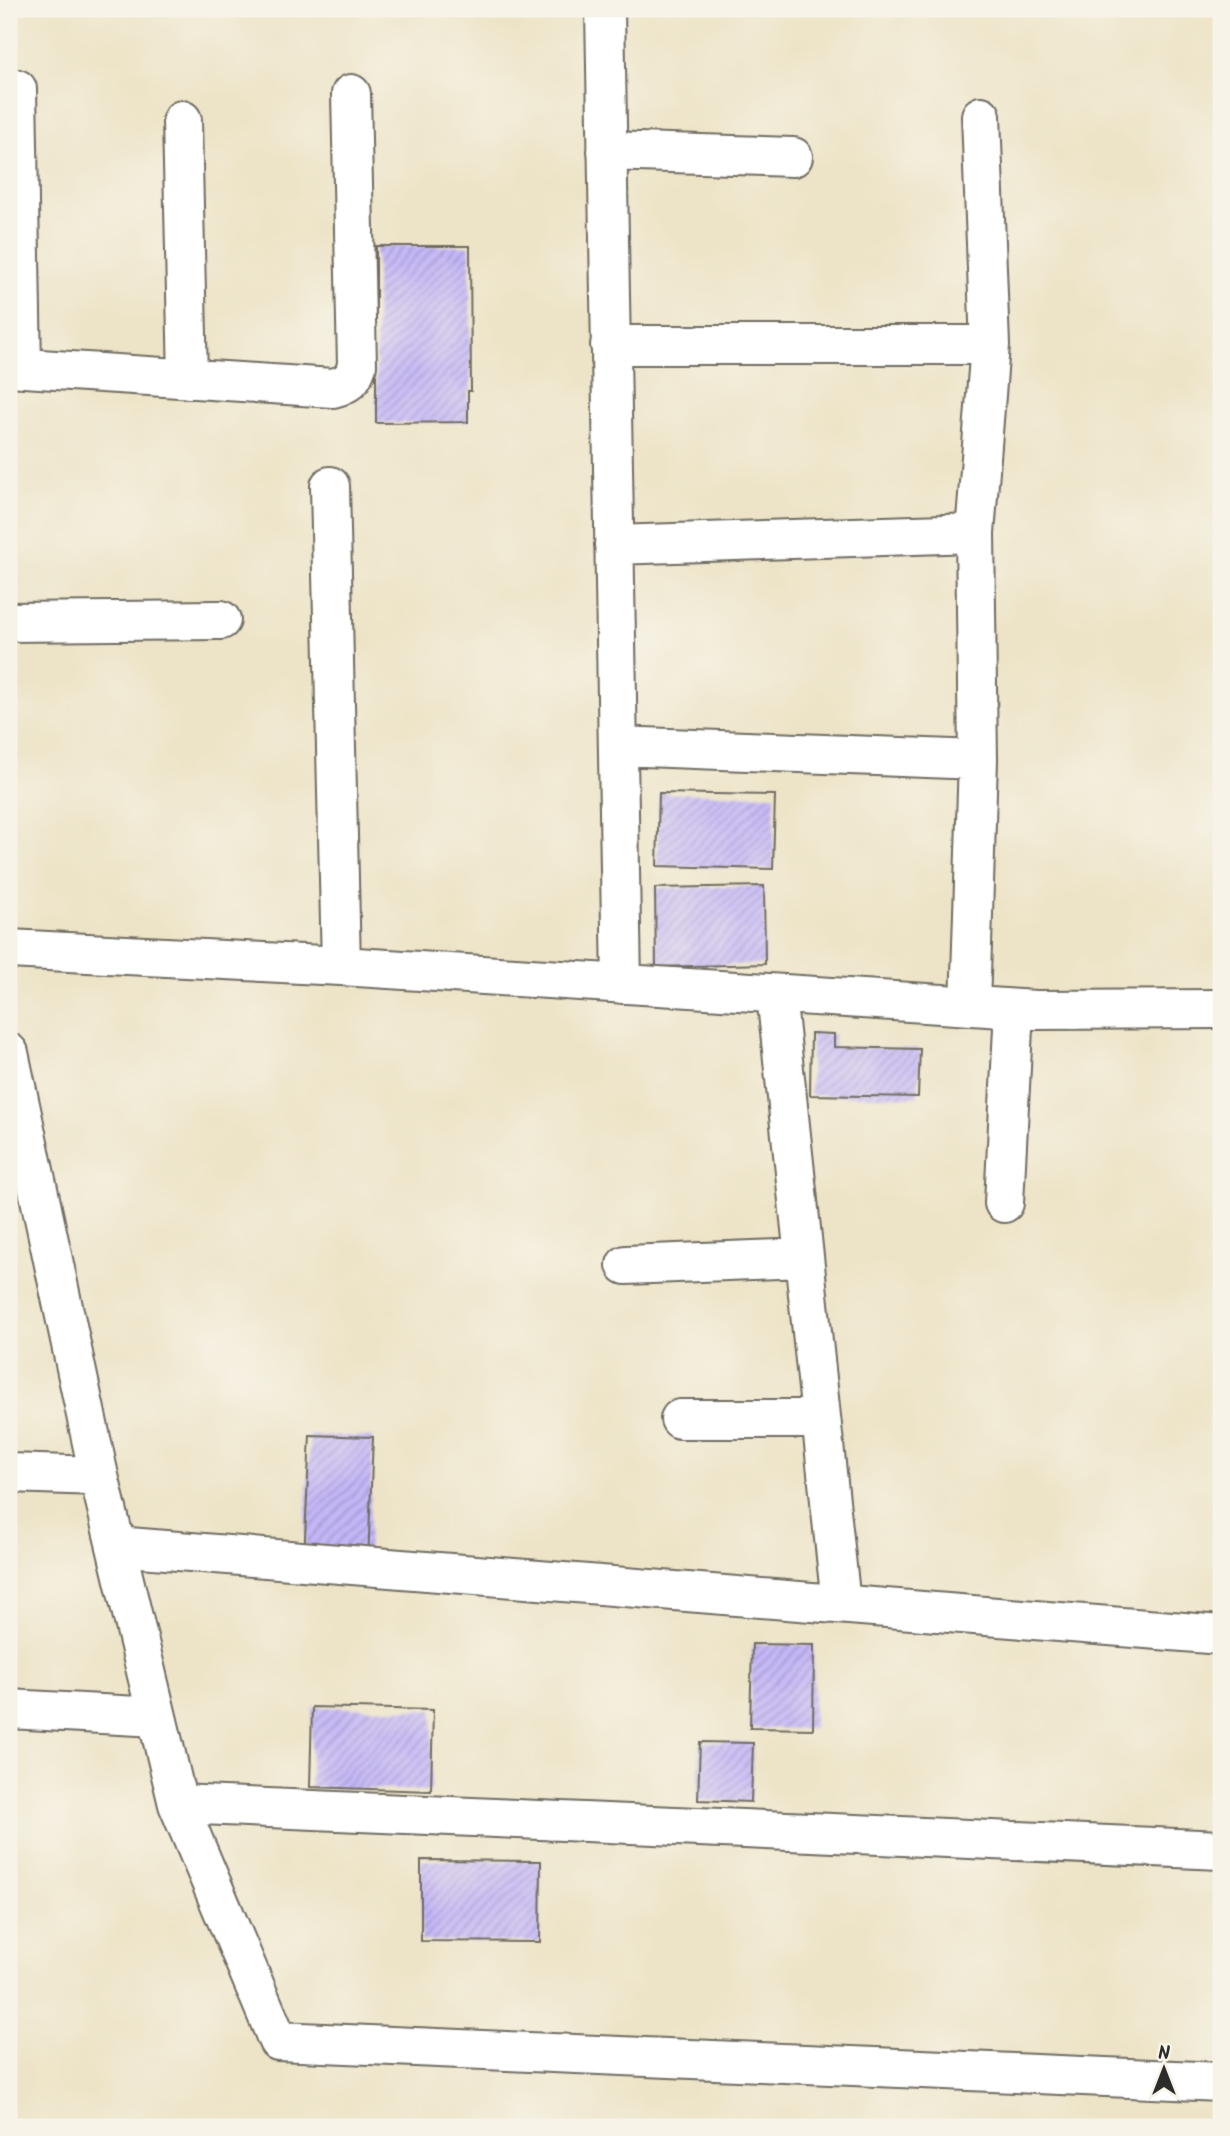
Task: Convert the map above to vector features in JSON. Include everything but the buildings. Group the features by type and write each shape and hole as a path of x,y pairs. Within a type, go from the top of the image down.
{"street":[{"path":"605,9 622,984"},
{"path":"17,89 15,367 333,388 347,384 354,377 358,365 351,94"},
{"path":"970,1006 978,760 975,533 990,345 981,116"},
{"path":"182,120 188,379"},
{"path":"607,151 793,157"},
{"path":"610,345 990,345"},
{"path":"330,486 341,965"},
{"path":"614,545 975,533"},
{"path":"9,622 221,620"},
{"path":"618,746 978,760"},
{"path":"9,949 341,965 1014,1009 1221,1009"},
{"path":"776,994 841,1604"},
{"path":"1004,1203 1014,1009"},
{"path":"9,1053 99,1476 178,1804 278,2041 1221,2082"},
{"path":"626,1265 804,1258"},
{"path":"680,1419 821,1419"},
{"path":"9,1472 99,1476"},
{"path":"116,1546 1221,1635"},
{"path":"9,1709 157,1717"},
{"path":"178,1804 1221,1850"}]}
